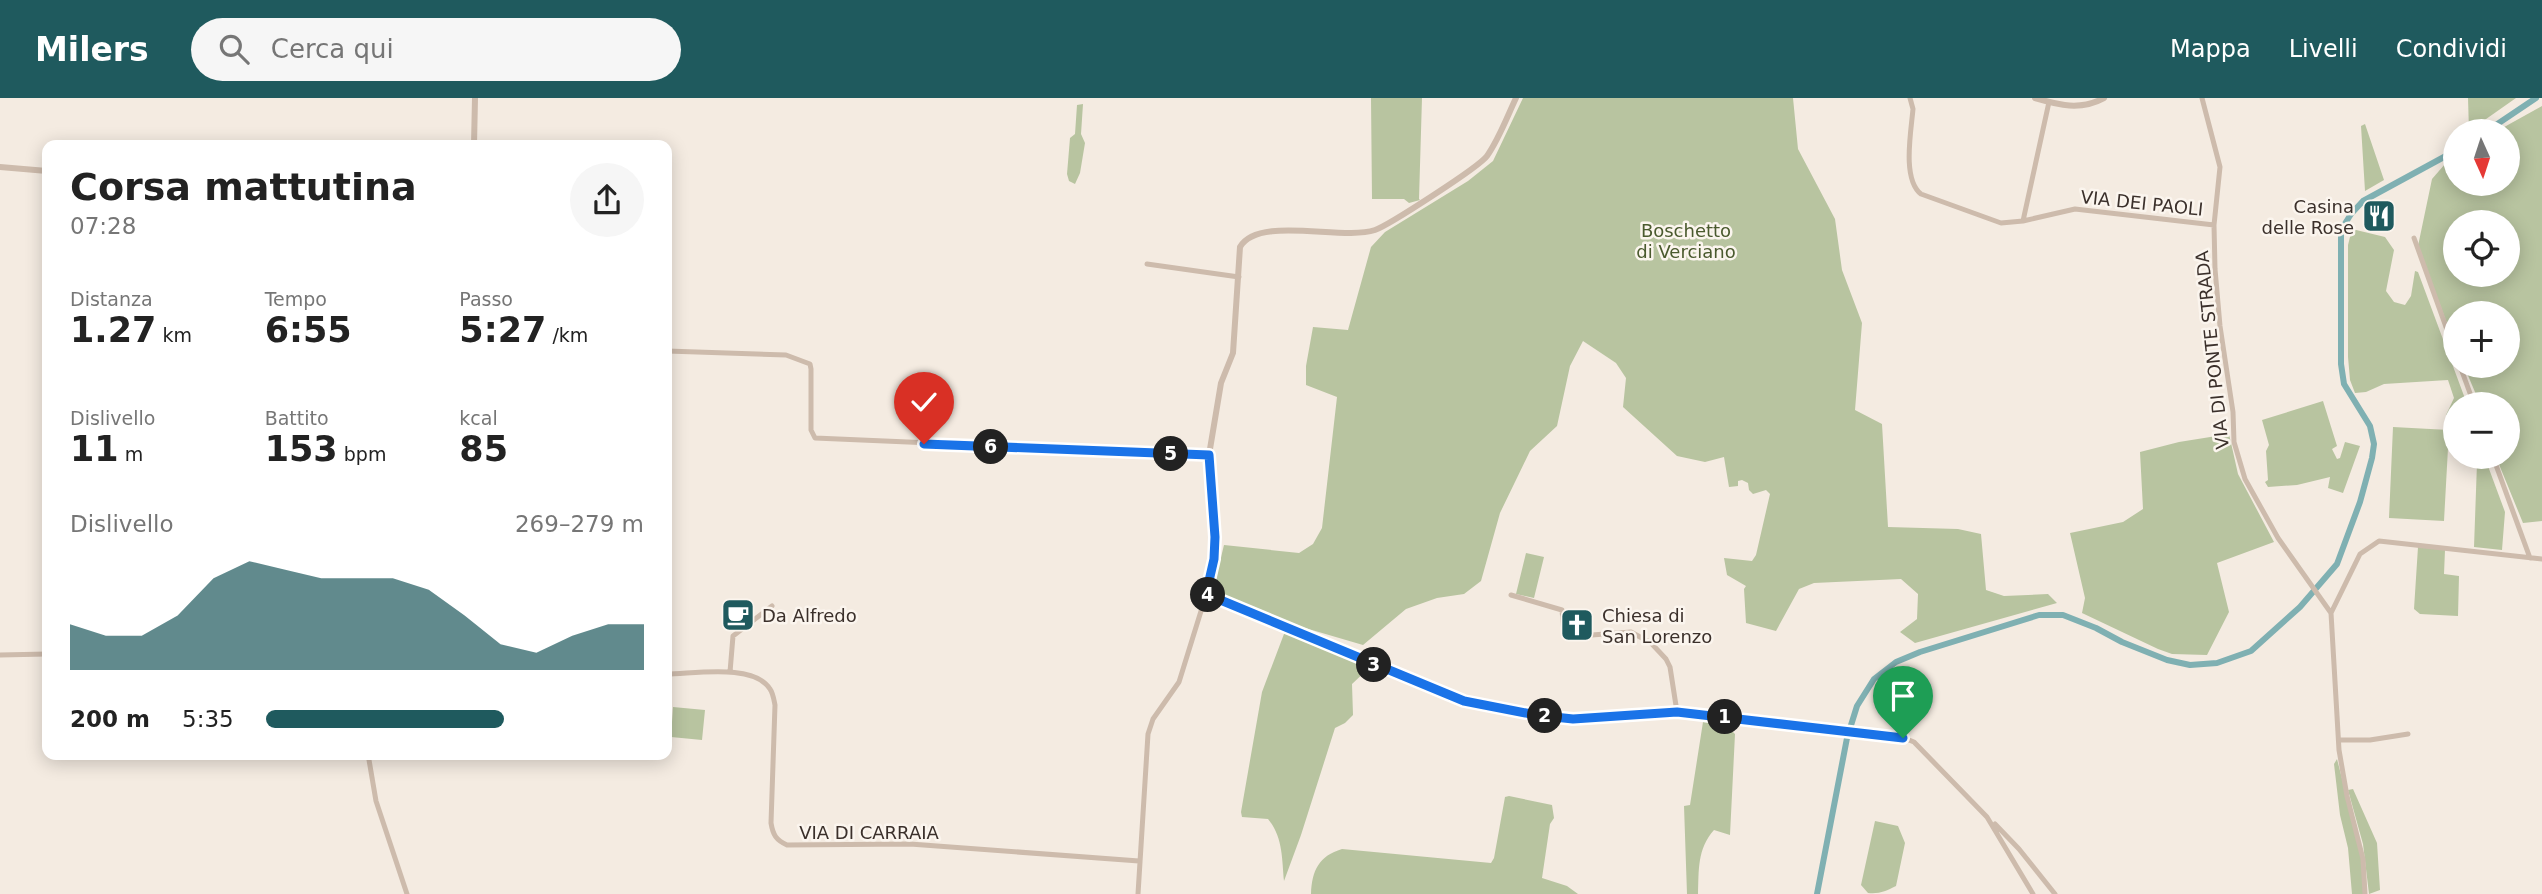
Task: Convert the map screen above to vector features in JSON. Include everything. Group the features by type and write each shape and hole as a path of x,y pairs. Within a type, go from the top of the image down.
{"street":[{"path":"474,140 475,98"},
{"path":"1138,894 1148,734 1153,719 1179,682 1214,559 1209,455 1221,383 1233,353 1240,247 1250,235 1274,231 1364,232 1391,223 1473,169 1486,157 1516,98"},
{"name":"VIA DEI PAOLI","path":"1910,98 1913,109 1910,178 1921,194 2001,223 2076,209 2214,225"},
{"path":"2035,98 2082,106 2104,98"},
{"name":"VIA DI PONTE STRADA","path":"2202,98 2220,167 2214,225 2219,319 2238,461 2278,538 2331,613"},
{"path":"2023,221 2049,102"},
{"path":"0,167 42,171"},
{"path":"2414,237 2443,318"},
{"path":"1147,264 1239,277"},
{"path":"672,351 786,355 805,360 811,369 811,430 815,438 1209,455"},
{"path":"2497,469 2530,558"},
{"path":"2365,894 2363,859 2347,796 2339,740 2331,613 2360,554 2378,541 2542,559"},
{"path":"1206,594 1464,701 1573,719 1677,712 1903,738 1914,743 2019,849 2055,894"},
{"path":"1511,596 1562,610 1563,633 1579,636 1631,632 1651,643 1670,667 1677,712"},
{"path":"730,672 733,636 772,606"},
{"path":"0,655 42,654"},
{"name":"VIA DI CARRAIA","path":"672,674 745,674 762,680 771,690 775,705 771,823 773,834 788,845 910,844 1139,861"},
{"path":"2339,740 2370,740 2408,734"},
{"path":"369,760 376,801 407,894"},
{"path":"1987,817 2033,894"}],"green space":[{"path":"1371,98 1422,98 1420,200 1409,203 1404,199 1372,199"},
{"name":"Boschetto di Verciano","path":"1523,98 1793,98 1798,149 1835,219 1842,270 1862,323 1855,410 1882,424 1888,527 1958,529 1981,534 1986,590 2004,596 2048,594 2057,603 1915,643 1900,632 1917,619 1918,594 1901,579 1814,583 1799,589 1776,631 1746,623 1746,586 1727,575 1724,558 1752,561 1756,555 1770,494 1766,490 1753,494 1748,483 1742,480 1738,481 1738,486 1729,487 1724,457 1705,462 1677,456 1623,407 1626,378 1616,363 1583,341 1570,366 1557,426 1530,451 1500,513 1481,581 1464,594 1437,598 1406,609 1363,645 1288,623 1212,594 1224,545 1299,553 1313,544 1322,528 1337,397 1306,385 1306,366 1313,327 1348,330 1371,247 1385,232 1468,181 1493,161"},
{"path":"2468,98 2516,98 2486,119 2469,119"},
{"path":"1083,104 1081,134 1085,143 1080,173 1075,184 1069,181 1067,174 1070,138 1075,134 1077,105"},
{"path":"2542,106 2542,521 2523,523 2501,469 2520,469 2520,392 2475,392 2469,378 2520,378 2520,301 2443,301 2443,313 2418,246 2432,179 2443,166 2443,196 2520,196 2519,119"},
{"path":"2365,124 2384,180 2365,191 2361,126"},
{"path":"2352,229 2385,237 2394,250 2386,291 2394,302 2405,305 2411,296 2415,271 2418,272 2443,339 2443,378 2457,378 2463,392 2452,392 2448,380 2384,384 2366,392 2355,393 2350,380 2348,357 2348,245"},
{"path":"2323,401 2337,446 2332,449 2337,459 2340,458 2345,442 2360,446 2343,493 2328,488 2330,477 2297,485 2268,487 2265,482 2268,480 2266,451 2269,445 2262,420"},
{"path":"2393,427 2443,430 2443,469 2447,469 2444,521 2389,518"},
{"path":"2229,434 2238,474 2274,542 2217,563 2229,612 2207,655 2172,654 2082,613 2085,598 2070,533 2123,522 2143,509 2140,452"},
{"path":"2477,469 2489,469 2505,512 2502,550 2474,547"},
{"path":"2418,547 2445,550 2444,574 2459,576 2458,616 2420,614 2414,609"},
{"path":"1526,553 1544,557 1534,598 1516,594"},
{"path":"1287,626 1360,652 1368,669 1352,684 1353,715 1335,728 1284,881 1281,848 1273,826 1268,819 1242,817 1241,812 1262,692"},
{"path":"673,707 705,710 702,740 672,737"},
{"path":"1703,722 1726,725 1735,734 1730,835 1714,830 1708,837 1700,860 1698,894 1687,894 1684,806 1690,805"},
{"path":"2337,759 2361,853 2364,894 2352,894 2348,848 2340,815 2334,764"},
{"path":"2353,789 2377,843 2380,890 2369,894 2363,844 2348,790"},
{"path":"1505,797 1552,805 1554,818 1550,824 1542,878 1567,886 1578,894 1311,894 1318,865 1342,849 1491,863"},
{"path":"1875,821 1898,826 1905,843 1896,886 1883,892 1868,893 1861,885"}],"waterway":[{"path":"2505,119 2536,98"},
{"path":"1817,894 1847,738 1857,706 1874,679 1896,662 2039,615 2063,615 2167,660 2190,665 2217,663 2251,651 2300,607 2337,564 2360,502 2374,444 2370,426 2344,384 2341,364 2341,230 2363,201 2443,158"}],"place":[{"name":"Casina delle Rose","path":"2379,216"},
{"name":"Da Alfredo","path":"738,615"},
{"name":"Chiesa di San Lorenzo","path":"1577,625"}],"route":[{"path":"924,444 1209,455 1215,537 1214,559 1206,594 1464,701 1573,719 1677,712 1903,738"}]}
